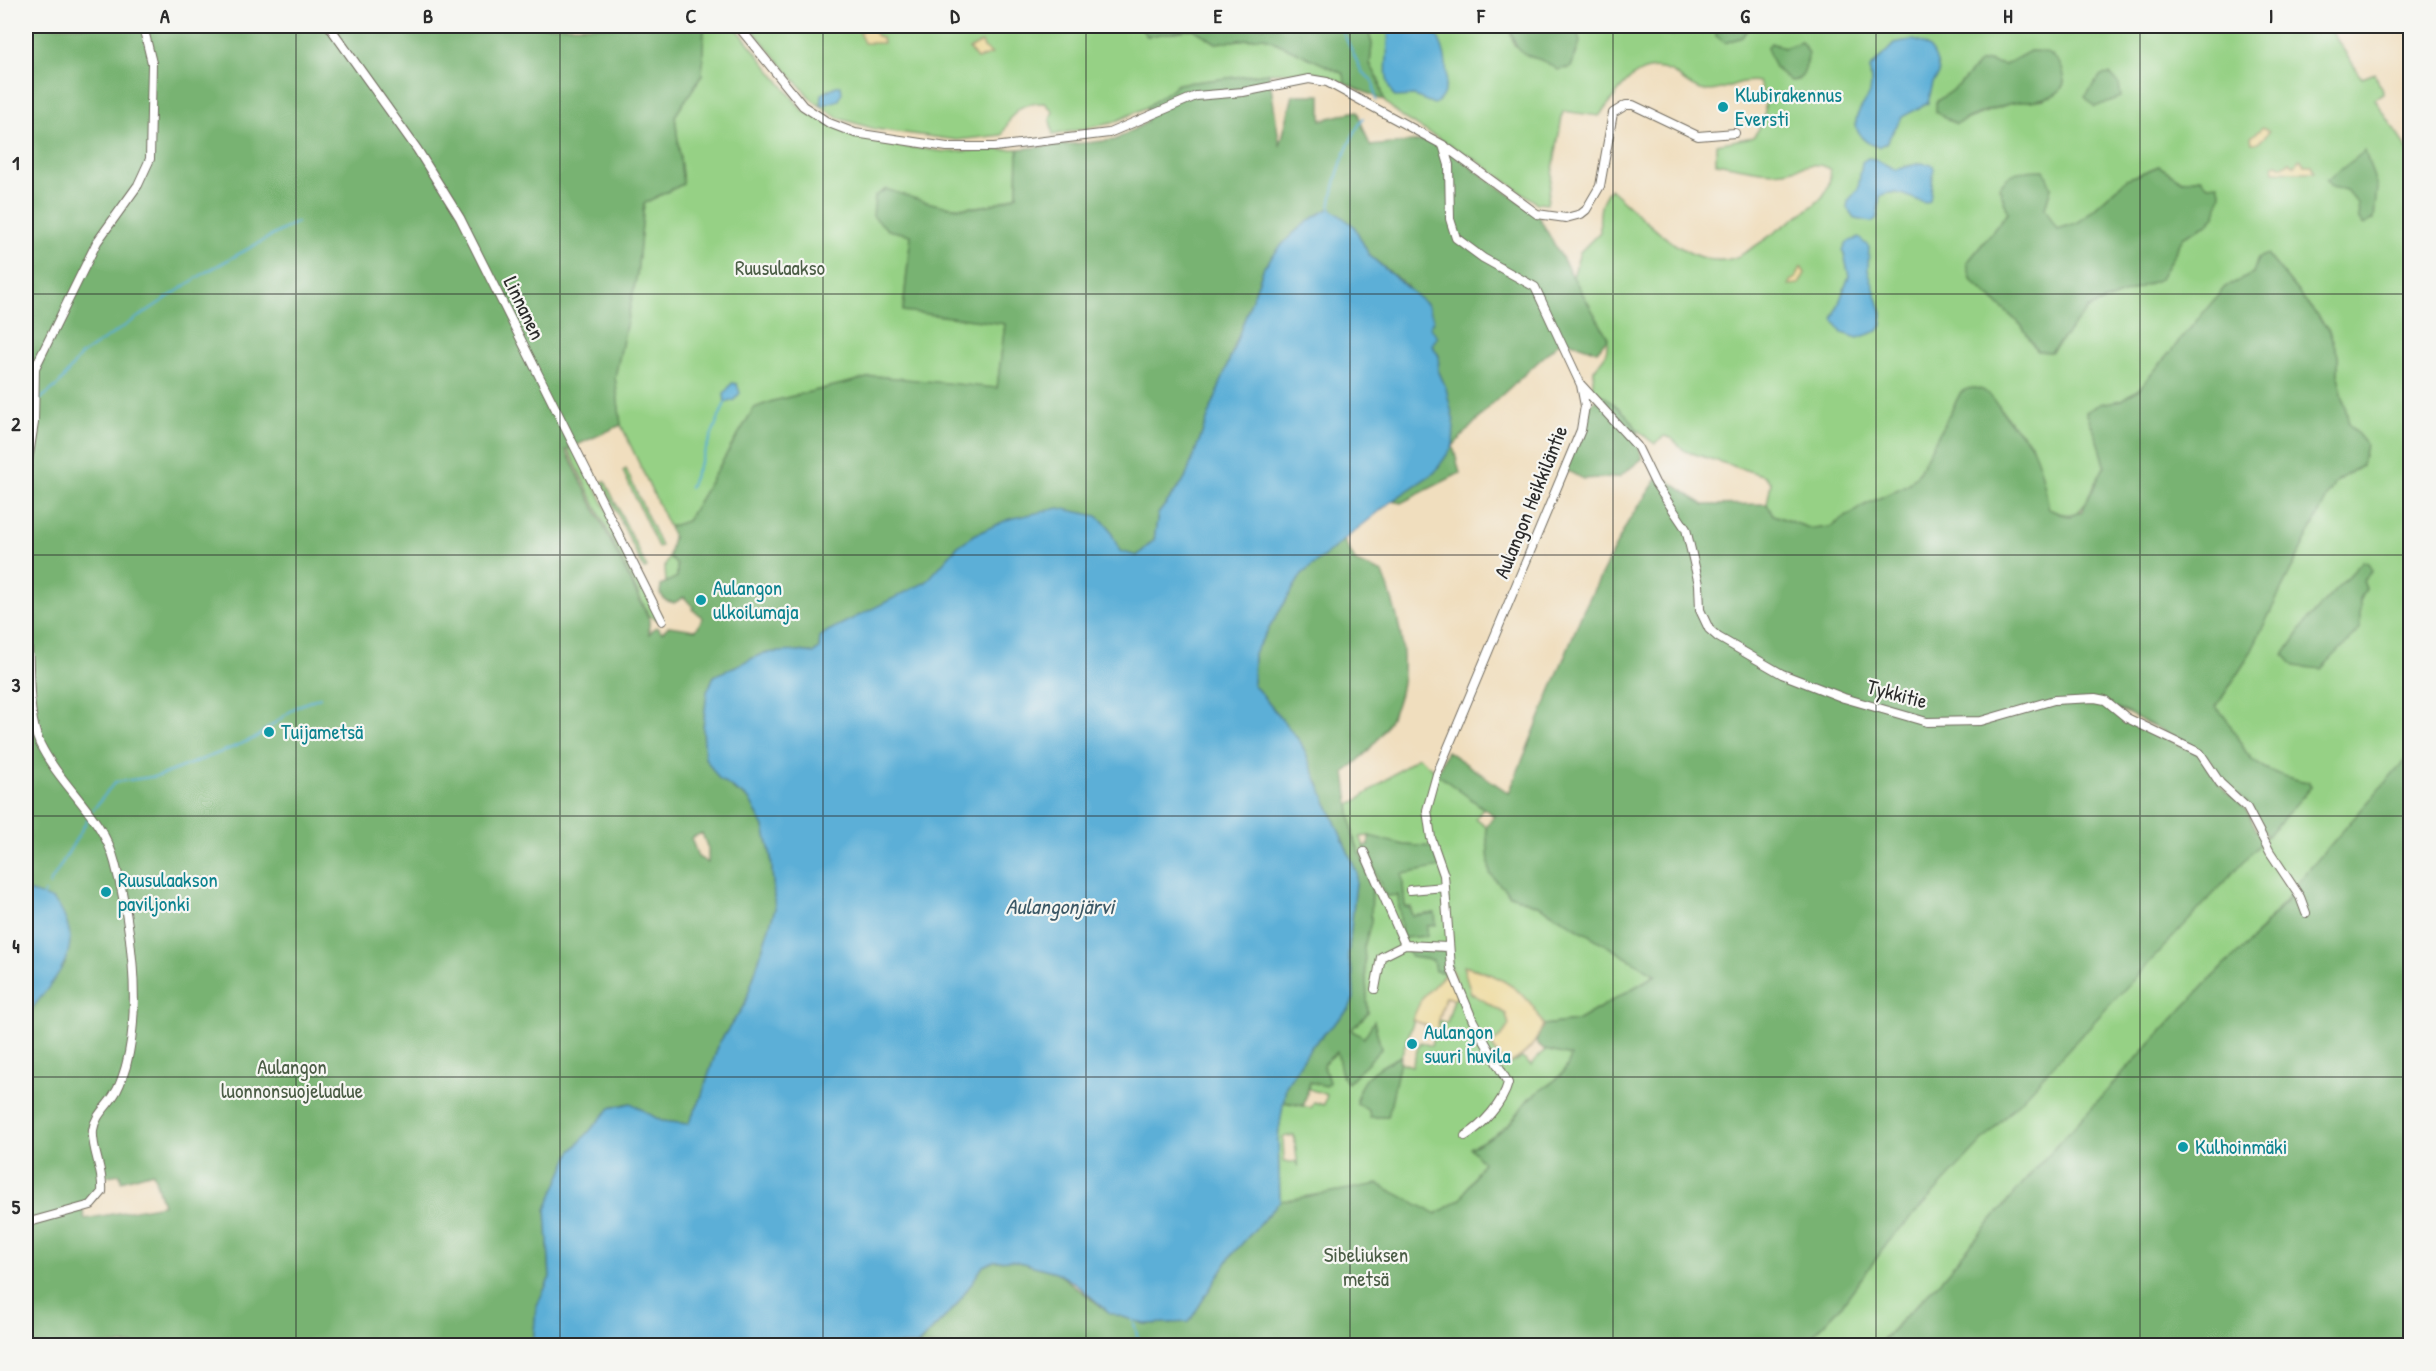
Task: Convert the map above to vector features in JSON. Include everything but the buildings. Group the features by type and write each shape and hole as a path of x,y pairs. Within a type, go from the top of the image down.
{"street":[{"path":"26,474 34,423 35,368 97,242 138,185 150,159 152,63 143,26"},
{"name":"Linnanen","path":"329,26 417,149 460,218 662,621"},
{"path":"738,26 803,106 829,123 855,133 902,142 947,147 994,147 1109,133 1196,96 1243,92 1309,79 1327,82 1443,145 1538,214 1566,218 1581,214 1586,210 1600,186 1608,131 1613,113 1618,109 1634,105 1698,136 1735,133"},
{"name":"Aulangon Heikkiläntie","path":"1443,145 1449,165 1450,219 1456,238 1483,258 1535,287 1581,385 1585,406 1581,430 1437,774 1427,810 1431,838 1444,875 1451,968 1473,1021 1508,1083 1505,1094 1476,1129 1465,1136"},
{"name":"Tykkitie","path":"1581,385 1637,446 1655,483 1686,529 1699,584 1700,609 1708,629 1718,637 1782,674 1844,698 1927,722 1981,721 2054,700 2095,698 2105,700 2127,718 2200,753 2220,783 2247,807 2270,852 2300,897 2306,913"},
{"path":"26,627 39,742 51,763 105,837 115,861 126,908 133,963 131,1032 127,1064 114,1096 98,1117 93,1129 102,1169 102,1192 98,1200 87,1207 26,1223"},
{"path":"1364,852 1405,945"},
{"path":"1410,890 1445,888"},
{"path":"1375,989 1381,957 1405,945 1448,947"}],"green space":[{"name":"Aulangon luonnonsuojelualue","path":"26,26 704,26 702,75 675,116 683,184 644,203 637,274 615,377 621,425 566,450 649,619 649,634 656,627 662,632 669,626 696,630 703,618 692,609 693,607 684,597 674,603 665,600 660,593 661,585 677,577 677,565 669,556 673,537 669,527 687,521 754,408 773,401 875,376 997,388 1005,324 903,311 911,235 888,230 873,216 875,196 886,189 936,204 967,208 999,202 1017,195 1018,149 1115,140 1147,122 1147,107 1178,84 1269,73 1280,146 1293,95 1321,95 1321,120 1357,111 1370,146 1433,140 1537,214 1608,338 1597,351 1563,339 1492,404 1453,446 1460,473 1401,503 1392,501 1435,472 1446,388 1438,370 1439,356 1432,345 1430,326 1406,285 1369,255 1354,226 1264,267 1185,479 1158,514 1154,540 1136,557 1120,551 1108,526 958,546 927,581 903,596 846,622 820,637 819,649 814,653 797,651 764,653 714,676 707,692 703,728 705,758 734,790 749,799 764,827 771,856 775,909 745,1004 719,1043 700,1101 688,1124 661,1121 630,1103 610,1108 546,1209 550,1277 536,1308 533,1345 26,1345 26,1017 65,963 53,900 26,892","holes":["702,833 708,849 708,863 698,857 691,838","153,1172 163,1205 85,1219 81,1205 91,1201 97,1195 101,1177 120,1174 121,1181"]},
{"name":"Ruusulaakso","path":"704,26 735,26 802,110 855,135 901,146 946,152 1018,149 1017,196 982,206 945,206 911,234 903,310 1005,323 997,389 875,376 773,401 754,408 687,521 669,527 621,425 615,377 637,274 644,203 683,184 675,116 702,75"},
{"path":"749,26 1139,26 1147,36 1194,29 1216,43 1264,37 1345,74 1345,83 1317,72 1269,73 1178,84 1147,107 1112,123 1053,135 1050,120 1053,111 1045,103 1035,103 1017,110 1002,135 957,140 875,129 838,118 812,100"},
{"path":"1139,26 1367,26 1372,44 1370,64 1379,80 1384,101 1345,83 1344,74 1264,37 1216,43 1194,29 1147,36"},
{"path":"1367,26 1509,26 1514,45 1567,69 1571,67 1577,52 1576,26 1662,26 1666,32 1684,32 1694,26 1716,26 1717,36 1747,31 1750,26 2328,26 2362,78 2375,73 2383,94 2375,99 2410,154 2410,754 2248,944 2207,982 2036,1168 1941,1280 1877,1345 1804,1345 1841,1306 1889,1241 2311,787 2308,782 2275,773 2253,760 2226,718 2216,707 2247,659 2334,483 2362,465 2366,444 2349,424 2338,376 2338,355 2328,329 2267,254 2258,258 2253,274 2225,287 2139,389 2122,400 2100,404 2086,412 2105,465 2088,499 2076,513 2057,513 2049,509 2031,443 2012,424 1996,402 1961,392 1917,475 1907,485 1863,506 1830,527 1812,529 1773,515 1767,504 1771,483 1765,476 1685,451 1671,438 1664,436 1655,444 1609,401 1592,389 1594,370 1606,354 1608,338 1573,277 1580,252 1600,232 1600,209 1610,189 1651,226 1683,249 1700,257 1717,260 1734,258 1748,251 1820,199 1830,179 1830,169 1824,166 1813,165 1783,171 1767,171 1716,163 1716,144 1753,137 1762,124 1765,103 1759,82 1744,82 1708,91 1692,86 1669,71 1657,68 1646,69 1628,80 1599,116 1563,111 1547,204 1537,203 1473,158 1403,118 1384,101 1379,80 1370,64 1372,44","holes":["1801,42 1798,80 1791,80 1775,68 1777,44 1783,48","2031,51 2064,83 2045,99 2011,103 1957,123 1936,102 1959,85 1980,63 1988,61 2005,65","2158,166 2182,181 2200,178 2208,185 2208,224 2184,236 2160,279 2089,308 2051,352 2037,351 2022,326 1972,281 1967,263 2008,212 2051,187 2045,208 2057,229 2079,222 2127,179","2368,563 2363,581 2366,589 2337,649 2321,669"]},
{"path":"1509,26 1576,26 1580,42 1571,67 1558,70 1540,59 1522,53 1513,39"},
{"path":"1662,26 1694,26 1684,32 1671,35"},
{"path":"1716,26 1750,26 1742,37 1725,43 1716,36"},
{"path":"1801,42 1809,53 1806,67 1800,78 1791,81 1775,68 1767,48 1771,43 1784,48"},
{"path":"2030,51 2050,55 2061,67 2064,76 2063,85 2052,96 2008,104 1956,124 1936,112 1936,102 1959,85 1979,63 1988,61 2005,65"},
{"path":"2110,74 2119,84 2121,97 2095,107 2085,97 2101,75"},
{"path":"2365,151 2377,188 2374,219 2364,225 2359,220 2358,204 2346,190 2331,187 2326,181"},
{"path":"2159,166 2182,181 2200,178 2208,185 2218,184 2221,194 2216,214 2208,224 2184,236 2160,279 2089,308 2051,352 2037,351 2022,326 1972,281 1967,263 2008,212 1999,187 2013,174 2044,170 2051,187 2045,208 2057,229 2079,222 2127,179"},
{"name":"Sibeliuksen metsä","path":"2267,254 2328,329 2338,355 2338,376 2349,424 2366,444 2362,465 2334,483 2247,659 2216,707 2226,718 2253,760 2275,773 2308,782 2311,787 2267,837 2250,806 2222,781 2211,762 2197,748 2117,708 2126,719 2199,754 2220,785 2245,808 2263,841 1889,1241 1841,1306 1804,1345 917,1346 956,1306 983,1266 994,1261 1012,1260 1056,1272 1110,1313 1145,1324 1189,1322 1230,1257 1280,1201 1378,1184 1436,1214 1461,1199 1483,1162 1470,1148 1508,1125 1528,1100 1559,1077 1568,1064 1571,1056 1545,1050 1536,1042 1543,1025 1577,1021 1656,975 1540,906 1510,895 1490,874 1486,827 1494,816 1437,774 1447,751 1509,793 1583,611 1629,520 1660,475 1704,505 1767,504 1773,515 1812,529 1830,527 1863,506 1907,485 1917,475 1961,392 1970,388 1978,388 1991,396 2012,425 2031,445 2040,468 2049,509 2071,516 2082,511 2105,465 2086,412 2100,404 2122,400 2139,389 2225,287 2253,274 2258,258"},
{"path":"1604,396 1635,426 1643,458 1619,477 1583,479 1564,469 1581,430 1585,406"},
{"path":"575,446 662,621 649,616 568,449"},
{"path":"626,469 661,546 658,547 623,471"},
{"path":"605,481 647,568 644,569 602,482"},
{"path":"1344,540 1356,562 1383,573 1400,630 1403,656 1402,681 1397,705 1386,728 1369,750 1345,772 1353,836 1372,882 1371,922 1364,947 1368,1013 1351,1030 1364,1038 1374,1021 1381,1049 1348,1083 1342,1076 1337,1052 1323,1064 1329,1082 1326,1086 1310,1082 1304,1105 1283,1102 1286,1086 1311,1047 1349,1009 1353,975 1348,957 1357,873 1301,743 1253,684 1254,653 1302,574"},
{"path":"669,556 677,565 677,578 666,583 665,566"},
{"path":"2363,561 2368,563 2372,571 2363,581 2366,589 2360,599 2360,629 2321,669 2294,666 2284,655 2309,618"},
{"path":"2410,754 2410,1345 1877,1346 1941,1280 2036,1168 2207,982 2248,944 2289,898 2298,882"},
{"name":"Sibeliuksen metsä","path":"1418,757 1483,808 1476,819 1486,827 1490,874 1510,895 1540,906 1657,974 1577,1021 1543,1025 1530,1003 1511,986 1488,973 1463,966 1471,993 1506,1014 1509,1025 1502,1036 1491,1044 1505,1066 1522,1058 1531,1065 1545,1050 1572,1056 1568,1067 1551,1086 1530,1097 1511,1122 1492,1137 1471,1148 1483,1162 1461,1199 1436,1215 1448,1239 1472,1313 1495,1345 917,1346 956,1306 983,1266 994,1261 1012,1260 1056,1272 1110,1313 1144,1324 1190,1322 1230,1257 1280,1201 1278,1137 1283,1102 1311,1108 1314,1102 1324,1105 1327,1095 1309,1089 1310,1082 1326,1086 1329,1082 1323,1064 1338,1052 1342,1076 1348,1083 1381,1049 1374,1022 1364,1039 1351,1030 1368,1013 1364,947 1371,922 1372,882 1353,836 1349,806","holes":["1369,836 1404,845 1434,847 1439,867 1402,874 1405,907 1411,907 1412,916 1435,913 1436,925 1427,926 1427,936 1402,938 1398,895 1386,896 1360,837","1405,945 1448,947 1451,968 1444,972 1435,971 1434,960 1411,957","1451,969 1461,995 1454,999 1447,1023 1438,1020 1431,1046 1420,1042 1412,1066 1399,1062 1388,1117 1370,1117 1369,1111 1357,1103 1361,1086 1371,1074 1401,1056 1422,998","1294,1135 1298,1168 1296,1162 1284,1162 1283,1137"]},
{"path":"1369,836 1404,845 1434,847 1441,867 1402,874 1405,907 1409,907 1412,916 1435,913 1436,925 1427,926 1427,936 1402,938 1398,895 1386,896 1364,846 1369,846"},
{"path":"1405,945 1448,947 1451,968 1444,972 1435,971 1433,960 1411,957"},
{"path":"1401,1056 1388,1117 1370,1117 1369,1111 1357,1103 1361,1086 1371,1074"}],"sand":[{"path":"870,26 877,36 882,38 883,43 864,43 859,32"},
{"path":"982,42 984,48 992,54 977,59 969,49"},
{"path":"2263,127 2269,131 2268,133 2259,141 2252,143 2251,137"},
{"path":"2300,159 2305,165 2311,165 2314,172 2274,171 2273,166 2277,163 2283,166 2289,162 2294,166"},
{"path":"1801,267 1805,273 1799,284 1789,285 1790,281 1796,278"},
{"path":"1463,966 1500,979 1511,986 1530,1003 1543,1025 1528,1050 1505,1066 1491,1044 1502,1036 1509,1025 1506,1014 1471,993"},
{"path":"1451,968 1461,995 1454,999 1445,997 1436,1032 1425,1029 1426,1025 1412,1020 1422,998"}],"water":[{"path":"1386,26 1426,26 1438,37 1447,74 1444,92 1434,104 1414,96 1395,97 1390,89 1386,69 1388,32"},
{"path":"1914,40 1929,48 1937,62 1939,74 1933,83 1928,103 1902,117 1886,143 1878,147 1872,145 1862,137 1856,127 1858,115 1870,92 1870,68 1894,44"},
{"path":"836,86 841,86 842,93 839,100 821,106 822,94"},
{"path":"1868,158 1875,159 1896,170 1920,163 1931,164 1934,168 1930,201 1925,203 1897,193 1885,194 1880,197 1877,218 1872,222 1855,219 1847,208 1848,201 1858,189 1862,162"},
{"name":"Aulangonjärvi","path":"1330,208 1354,226 1369,255 1427,305 1434,319 1430,327 1437,337 1432,345 1439,356 1438,370 1446,388 1454,422 1453,446 1435,472 1392,501 1302,574 1254,653 1253,684 1301,743 1357,873 1348,957 1353,975 1354,998 1349,1009 1311,1047 1286,1086 1278,1137 1280,1201 1230,1257 1189,1322 1144,1324 1110,1313 1075,1283 1056,1272 1012,1260 994,1261 983,1266 956,1306 917,1345 533,1345 536,1308 550,1277 546,1209 571,1152 610,1108 631,1103 661,1121 688,1124 700,1101 719,1043 745,1004 775,909 771,856 764,827 749,799 719,779 705,758 703,728 707,692 714,676 764,653 797,651 814,653 819,649 820,637 828,631 926,582 958,546 974,535 1009,519 1059,508 1097,516 1108,526 1120,551 1137,556 1154,540 1158,514 1185,479 1264,267 1293,233"},
{"path":"1859,238 1869,247 1868,270 1882,313 1882,325 1878,331 1858,338 1842,333 1833,319 1849,276 1843,250 1847,242"},
{"path":"732,383 737,384 740,393 734,400 725,403 724,394"},
{"path":"26,892 54,901 60,907 70,934 66,960 60,972 26,1017"}],"waterway":[{"path":"1340,26 1362,72 1373,81 1376,101"},
{"path":"1330,208 1342,161 1363,118"},
{"path":"38,401 59,384 81,355 206,272 297,222"},
{"path":"690,487 725,403"},
{"path":"26,411 31,407"},
{"path":"93,810 115,782 159,776 224,751 255,738 296,707 320,697"},
{"path":"49,885 88,819"},
{"path":"42,897 45,892"},
{"path":"1133,1320 1140,1346"}],"place":[{"name":"Klubirakennus Eversti","path":"1723,107"},
{"name":"Aulangon ulkoilumaja","path":"701,600"},
{"name":"Tuijametsä","path":"269,732"},
{"name":"Ruusulaakson paviljonki","path":"106,892"},
{"name":"Aulangon suuri huvila","path":"1412,1044"},
{"name":"Kulhoinmäki","path":"2183,1147"}]}
